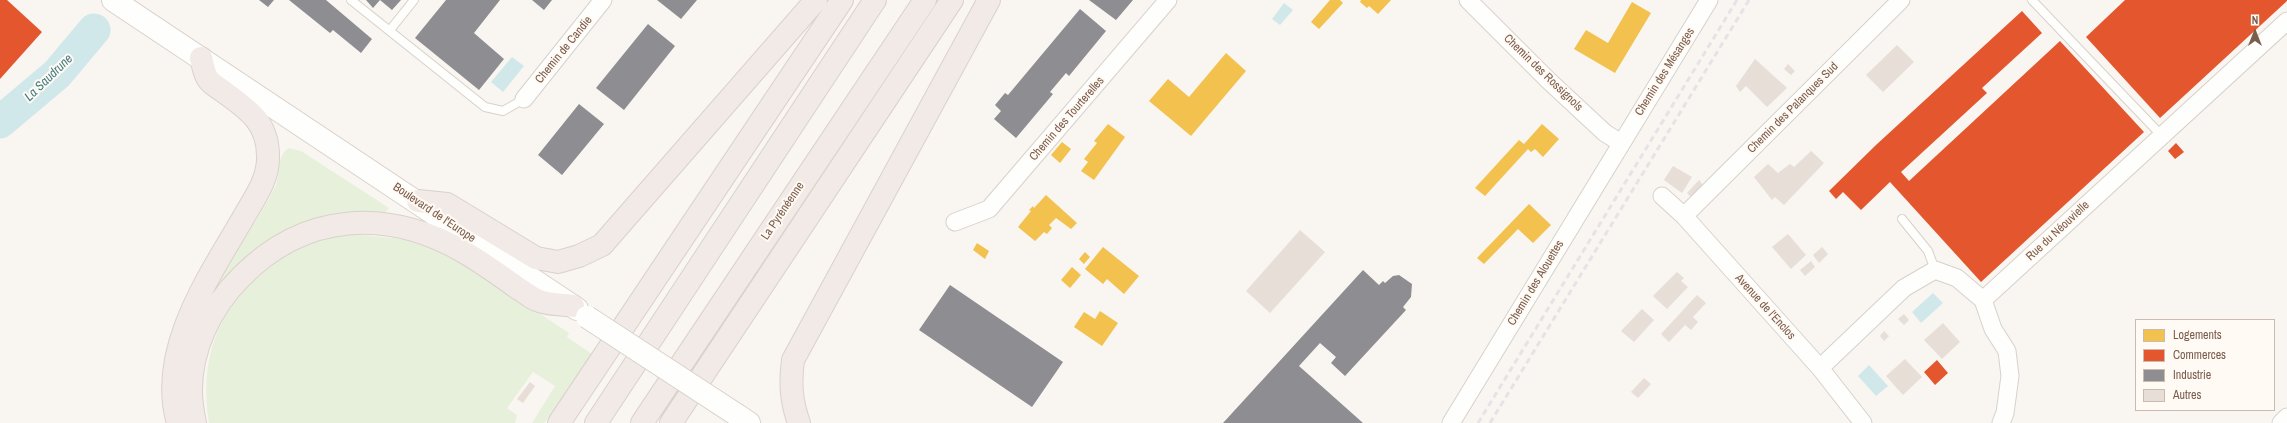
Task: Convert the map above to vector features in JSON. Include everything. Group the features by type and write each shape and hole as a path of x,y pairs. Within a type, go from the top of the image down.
{"highway":[{"path":"418,202 447,204 536,258 558,262 579,256 602,245 816,0"},
{"path":"559,423 842,0"},
{"path":"596,423 875,0"},
{"name":"La Pyrénéenne","path":"642,423 925,0"},
{"path":"670,423 952,0"},
{"path":"798,423 791,402 790,380 793,360 989,0"},
{"path":"178,423 174,389 176,361 183,334 202,290 264,182 269,157 266,136 260,122 207,78 201,58"},
{"path":"195,423 191,393 193,364 202,335 216,309 232,286 249,269 275,249 303,234 331,226 362,223 396,225 435,236 466,253 537,300 580,312"}],"street":[{"name":"Chemin de Candie","path":"524,99 603,0"},
{"name":"Chemin des Tourterelles","path":"955,222 989,209 1168,0"},
{"name":"Chemin des Rossignols","path":"1468,0 1548,80 1605,133 1620,143"},
{"name":"Chemin des Mésanges","path":"1620,143 1709,0"},
{"name":"Chemin des Palanques Sud","path":"1684,216 1901,0"},
{"name":"Boulevard de l'Europe","path":"116,2 744,420"},
{"name":"Rue du Néouvielle","path":"1983,300 2287,21"},
{"name":"Chemin des Alouettes","path":"1451,423 1620,143"},
{"name":"Avenue de l'Enclos","path":"1662,196 1684,216 1820,368 1858,422"},
{"path":"1820,368 1904,288 1936,270 1958,278 1983,300 1993,329 2008,351 2010,376 2005,413 2001,423"},
{"path":"2281,423 2287,417"}],"lane":[{"path":"351,0 485,107 503,111 524,99"},
{"path":"390,30 414,0"},
{"path":"2032,0 2162,136"},
{"path":"1902,219 1928,250 1936,270"}],"green space":[{"path":"289,148 301,151 389,208 383,215 323,218 303,223 285,231 254,255 204,316 212,292 269,199 276,185 282,155"},
{"path":"352,234 412,240 446,252 569,333 567,337 595,356 544,423 532,423 555,386 533,372 507,408 517,415 515,423 209,423 207,377 210,356 216,336 236,300 269,268 294,251 316,241"}],"water":[{"path":"1284,3 1293,10 1280,25 1272,19"},
{"path":"512,57 524,66 503,92 491,82"},
{"path":"1933,293 1943,303 1921,323 1912,312"},
{"path":"1869,365 1888,386 1876,396 1858,376"}],"building: Logements":[{"path":"1330,0 1340,0 1343,3 1319,29 1311,22"},
{"path":"1361,0 1391,0 1378,14 1369,6 1367,8 1360,2"},
{"path":"1632,2 1651,13 1615,73 1574,49 1586,30 1608,43"},
{"path":"1226,53 1246,71 1191,136 1149,101 1168,79 1189,97"},
{"path":"1108,124 1125,137 1094,180 1081,171 1088,162 1084,159 1097,143 1094,141"},
{"path":"1542,124 1559,139 1543,157 1535,149 1531,152 1528,149 1485,196 1475,188 1519,140 1524,144"},
{"path":"1062,142 1071,149 1060,163 1051,155"},
{"path":"1046,195 1077,223 1071,229 1056,218 1049,225 1052,228 1047,234 1044,232 1035,241 1018,227 1031,211 1029,210 1033,206 1034,208"},
{"path":"1529,204 1551,225 1533,243 1518,229 1484,264 1477,258"},
{"path":"977,243 989,251 985,259 973,250"},
{"path":"1103,247 1139,276 1124,294 1107,279 1103,284 1085,269"},
{"path":"1085,252 1090,257 1084,264 1079,259"},
{"path":"1072,267 1081,275 1070,288 1061,280"},
{"path":"1100,311 1118,323 1102,346 1074,327 1084,312 1095,319"}],"building: Commerces":[{"path":"0,0 7,0 42,32 0,79"},
{"path":"2125,0 2287,1 2160,118 2086,37"},
{"path":"2022,11 2042,33 1982,88 1987,93 1901,172 1909,181 2060,41 2144,132 1981,282 1890,182 1861,210 1843,192 1836,199 1829,191 1876,145"},
{"path":"2176,143 2184,152 2175,159 2168,151"},
{"path":"1937,360 1948,373 1935,385 1924,372"}],"building: Industrie":[{"path":"259,0 274,0 268,7"},
{"path":"289,0 326,0 372,39 361,53 333,30 330,33"},
{"path":"366,0 380,0 373,8"},
{"path":"380,0 401,0 392,10"},
{"path":"446,0 500,0 474,33 504,59 479,90 415,38"},
{"path":"532,0 552,0 544,10"},
{"path":"657,0 697,0 681,19"},
{"path":"1089,0 1133,0 1116,20"},
{"path":"1080,9 1106,31 1069,76 1066,73 1050,92 1053,94 1016,138 994,119 1001,111 995,105 1005,93 1008,95"},
{"path":"648,24 675,46 624,110 596,88"},
{"path":"579,104 604,124 562,175 538,155"},
{"path":"1363,270 1379,285 1383,281 1385,283 1393,276 1399,275 1412,284 1411,297 1403,307 1406,310 1345,376 1331,363 1336,357 1320,343 1299,366 1363,423 1223,423"},
{"path":"950,285 1063,362 1032,407 919,330"}],"building: Autres":[{"path":"1897,45 1914,62 1883,92 1866,75"},
{"path":"1755,59 1787,88 1767,107 1746,86 1740,92 1736,86"},
{"path":"1788,64 1795,71 1791,75 1784,69"},
{"path":"1811,151 1824,163 1784,205 1775,197 1772,200 1754,177 1768,164 1778,173 1790,164 1794,167"},
{"path":"1673,166 1692,177 1682,193 1664,180"},
{"path":"1699,180 1703,185 1692,198 1687,193"},
{"path":"1300,230 1325,252 1270,313 1246,291"},
{"path":"1788,234 1806,255 1791,269 1772,247"},
{"path":"1822,247 1828,254 1819,263 1813,255"},
{"path":"1811,261 1815,267 1805,276 1800,270"},
{"path":"1677,272 1684,278 1681,281 1688,287 1667,309 1653,296"},
{"path":"1697,295 1706,303 1693,317 1698,322 1691,330 1685,325 1669,342 1661,334"},
{"path":"1642,309 1654,320 1634,342 1621,331"},
{"path":"1904,314 1909,320 1904,325 1898,319"},
{"path":"1943,323 1960,342 1942,359 1924,340"},
{"path":"1884,331 1889,336 1884,341 1880,336"},
{"path":"1905,359 1922,377 1903,395 1886,376"},
{"path":"1644,378 1651,384 1638,398 1631,392"},
{"path":"530,382 535,386 523,403 517,399"}],"waterway":[{"name":"La Saudrune","path":"0,122 57,74 94,30"}],"railway":[{"path":"1478,423 1737,0"},
{"path":"1490,423 1749,0"}]}
